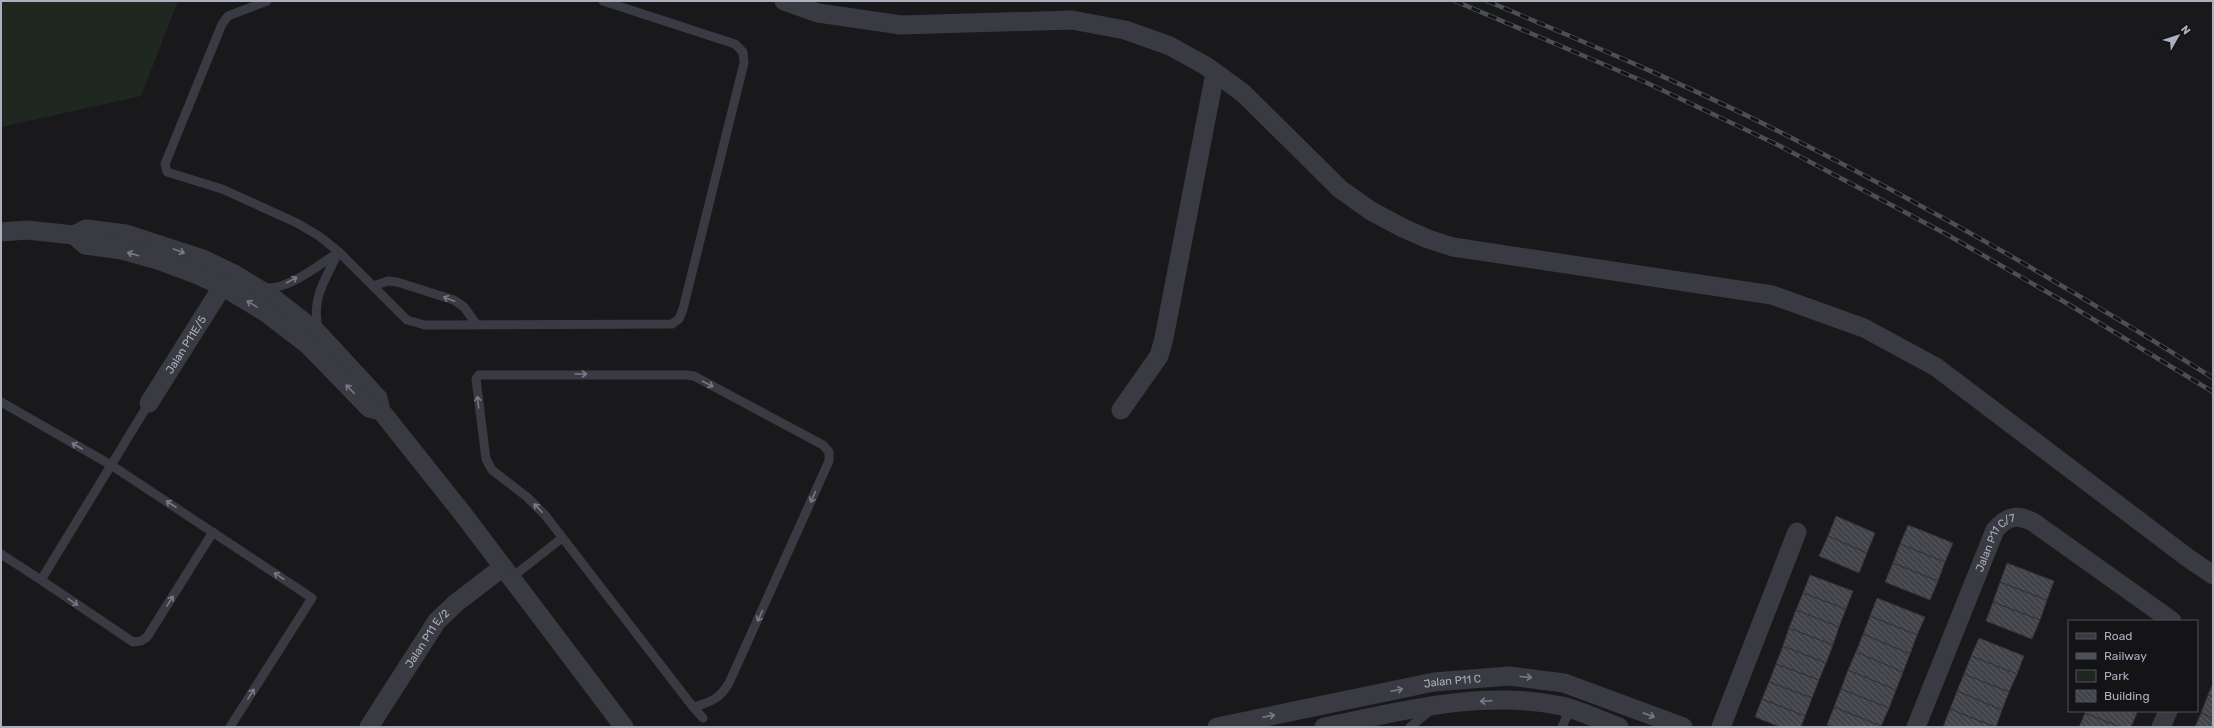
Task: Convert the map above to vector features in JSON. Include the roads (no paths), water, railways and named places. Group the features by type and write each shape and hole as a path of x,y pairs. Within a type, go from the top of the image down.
{"street":[{"path":"784,1 818,13 901,25 1072,20 1125,30 1170,46 1215,73 1242,93 1340,189 1371,211 1428,239 1453,247 1772,295 1864,328 1936,367 2188,558 2213,575"},
{"path":"1121,410 1156,361 1164,338 1215,73"},
{"path":"1,232 27,230 74,235 86,229 126,234 203,260 255,287 272,297 320,335 378,398 381,411 507,572 624,727"},
{"path":"74,235 85,245 122,250 198,275 222,287 265,312 308,345 369,408 381,411"},
{"name":"Jalan P11E/5","path":"150,403 222,287"},
{"name":"Jalan P11 C/7","path":"1916,727 1995,530 2002,521 2012,516 2023,517 2033,522 2171,620"},
{"path":"1721,727 1797,532"},
{"name":"Jalan P11 E/2","path":"369,727 437,621 456,603 507,572"},
{"name":"Jalan P11 C","path":"1217,727 1434,682 1509,676 1564,683 1682,727"},
{"name":"Jalan P11 C","path":"1324,727 1439,704 1510,700 1570,708 1588,722 1619,727"},
{"path":"2161,727 2168,712"}],"lane":[{"path":"268,1 228,16 222,24 165,164 167,172 222,189 270,210 319,236 339,252 407,320 425,325 672,324 679,319 683,309 744,63 743,52 735,44 603,1"},
{"path":"255,287 271,288 289,282 339,252"},
{"path":"320,335 316,319 315,303 339,252"},
{"path":"373,286 388,281 397,282 454,300 464,307 477,325"},
{"path":"693,707 711,702 724,693 729,684 829,462 829,452 822,445 694,376 678,374 479,375 476,379 486,459 492,470 527,497 562,538 693,707 703,718"},
{"path":"1,402 111,466 312,598 230,727"},
{"path":"41,580 150,403"},
{"path":"1,554 133,642 141,641 147,636 213,532"},
{"path":"507,572 562,538"},
{"path":"1410,727 1439,704"},
{"path":"1562,727 1570,708"}],"railway":[{"path":"1455,1 1645,82 1778,145 1946,234 2068,304 2213,392"},
{"path":"1487,1 1674,81 1839,162 2002,251 2108,313 2213,378"}]}
